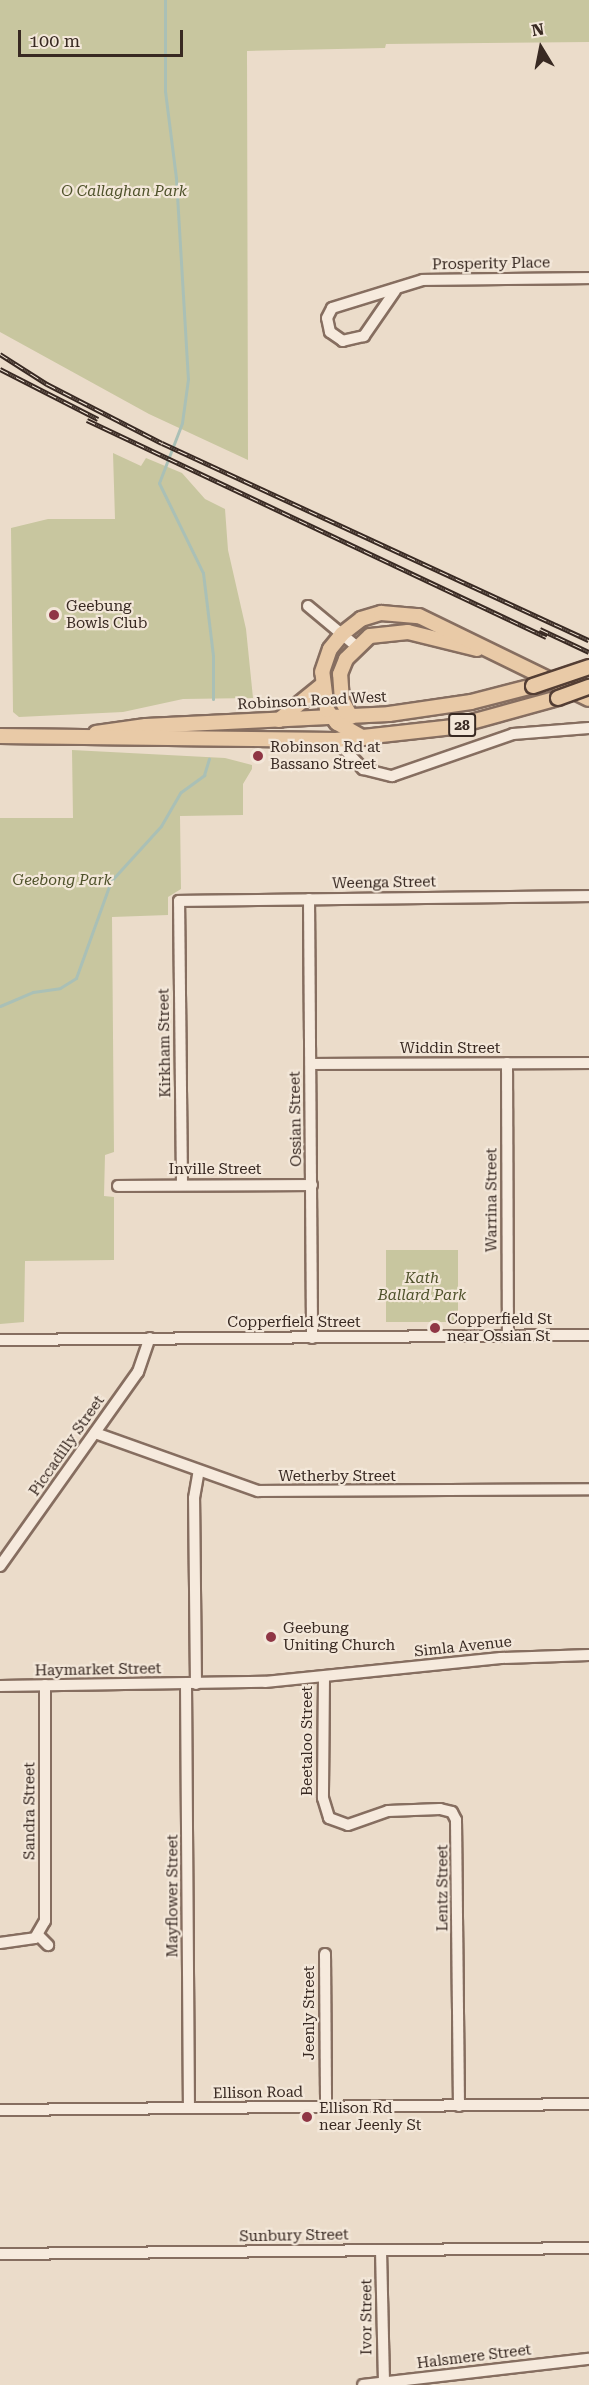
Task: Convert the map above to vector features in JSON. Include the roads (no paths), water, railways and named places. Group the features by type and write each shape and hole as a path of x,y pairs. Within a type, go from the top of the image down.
{"main road":[{"path":"364,738 332,718 321,686 326,657 342,634 372,615 408,614 589,699"},
{"path":"351,717 342,701 340,681 346,659 356,646 370,636 395,631 492,653"},
{"name":"Robinson Road West","path":"91,735 146,726 351,717 438,708 532,687 589,667"},
{"path":"279,720 321,686"},
{"name":"Robinson Road West","path":"0,736 91,735 184,741 364,738 453,727 558,698 589,687"}],"street":[{"name":"Prosperity Place","path":"395,291 378,320 359,339 342,341 330,332 327,318 332,308 433,278 589,278"},
{"path":"308,606 356,646"},
{"path":"336,740 363,769 392,776 504,736 552,728 589,728"},
{"name":"Weenga Street","path":"179,901 589,896"},
{"name":"Ossian Street","path":"309,899 312,1338"},
{"name":"Kirkham Street","path":"179,901 182,1184"},
{"name":"Warrina Street","path":"507,1063 508,1336"},
{"name":"Widdin Street","path":"311,1065 589,1063"},
{"name":"Inville Street","path":"118,1186 312,1185"},
{"name":"Copperfield Street","path":"0,1340 589,1335"},
{"name":"Piccadilly Street","path":"0,1566 138,1372 150,1338"},
{"name":"Wetherby Street","path":"95,1433 199,1471 265,1492 589,1489"},
{"name":"Mayflower Street","path":"189,2108 191,1684 194,1497 199,1471"},
{"name":"Simla Avenue","path":"191,1684 324,1677 524,1656 589,1655"},
{"name":"Beetaloo Street","path":"323,1806 324,1677"},
{"name":"Haymarket Street","path":"0,1686 191,1684"},
{"name":"Sandra Street","path":"39,1936 45,1916 45,1685"},
{"name":"Lentz Street","path":"323,1806 329,1818 344,1825 394,1810 440,1809 454,1816 459,2106"},
{"path":"0,1943 22,1943 39,1936 48,1945"},
{"name":"Jeenly Street","path":"325,1954 326,2107"},
{"name":"Ellison Road","path":"0,2110 589,2104"},
{"name":"Sunbury Street","path":"0,2254 589,2248"},
{"name":"Ivor Street","path":"381,2250 384,2383"},
{"name":"Halsmere Street","path":"363,2385 589,2359"}],"waterway":[{"path":"165,0 165,91 176,178 188,379 182,423 159,483 203,573 213,656 213,699"},
{"path":"0,1006 33,992 60,988 76,978 111,881 161,826 181,792 204,775 209,759"}],"railway":[{"path":"0,354 47,384 162,443 589,640"},
{"path":"0,369 98,419"},
{"path":"87,420 546,637"},
{"path":"540,629 589,652"}],"place":[{"name":"Geebung Bowls Club","path":"54,615"},
{"name":"Robinson Rd at Bassano Street","path":"258,756"},
{"name":"Copperfield St near Ossian St","path":"435,1328"},
{"name":"Geebung Uniting Church","path":"271,1637"},
{"name":"Ellison Rd near Jeenly St","path":"307,2117"}],"park label":[{"name":"O Callaghan Park","path":"124,192"},
{"name":"Geebong Park","path":"62,881"},
{"name":"Kath Ballard Park","path":"422,1286"}]}
